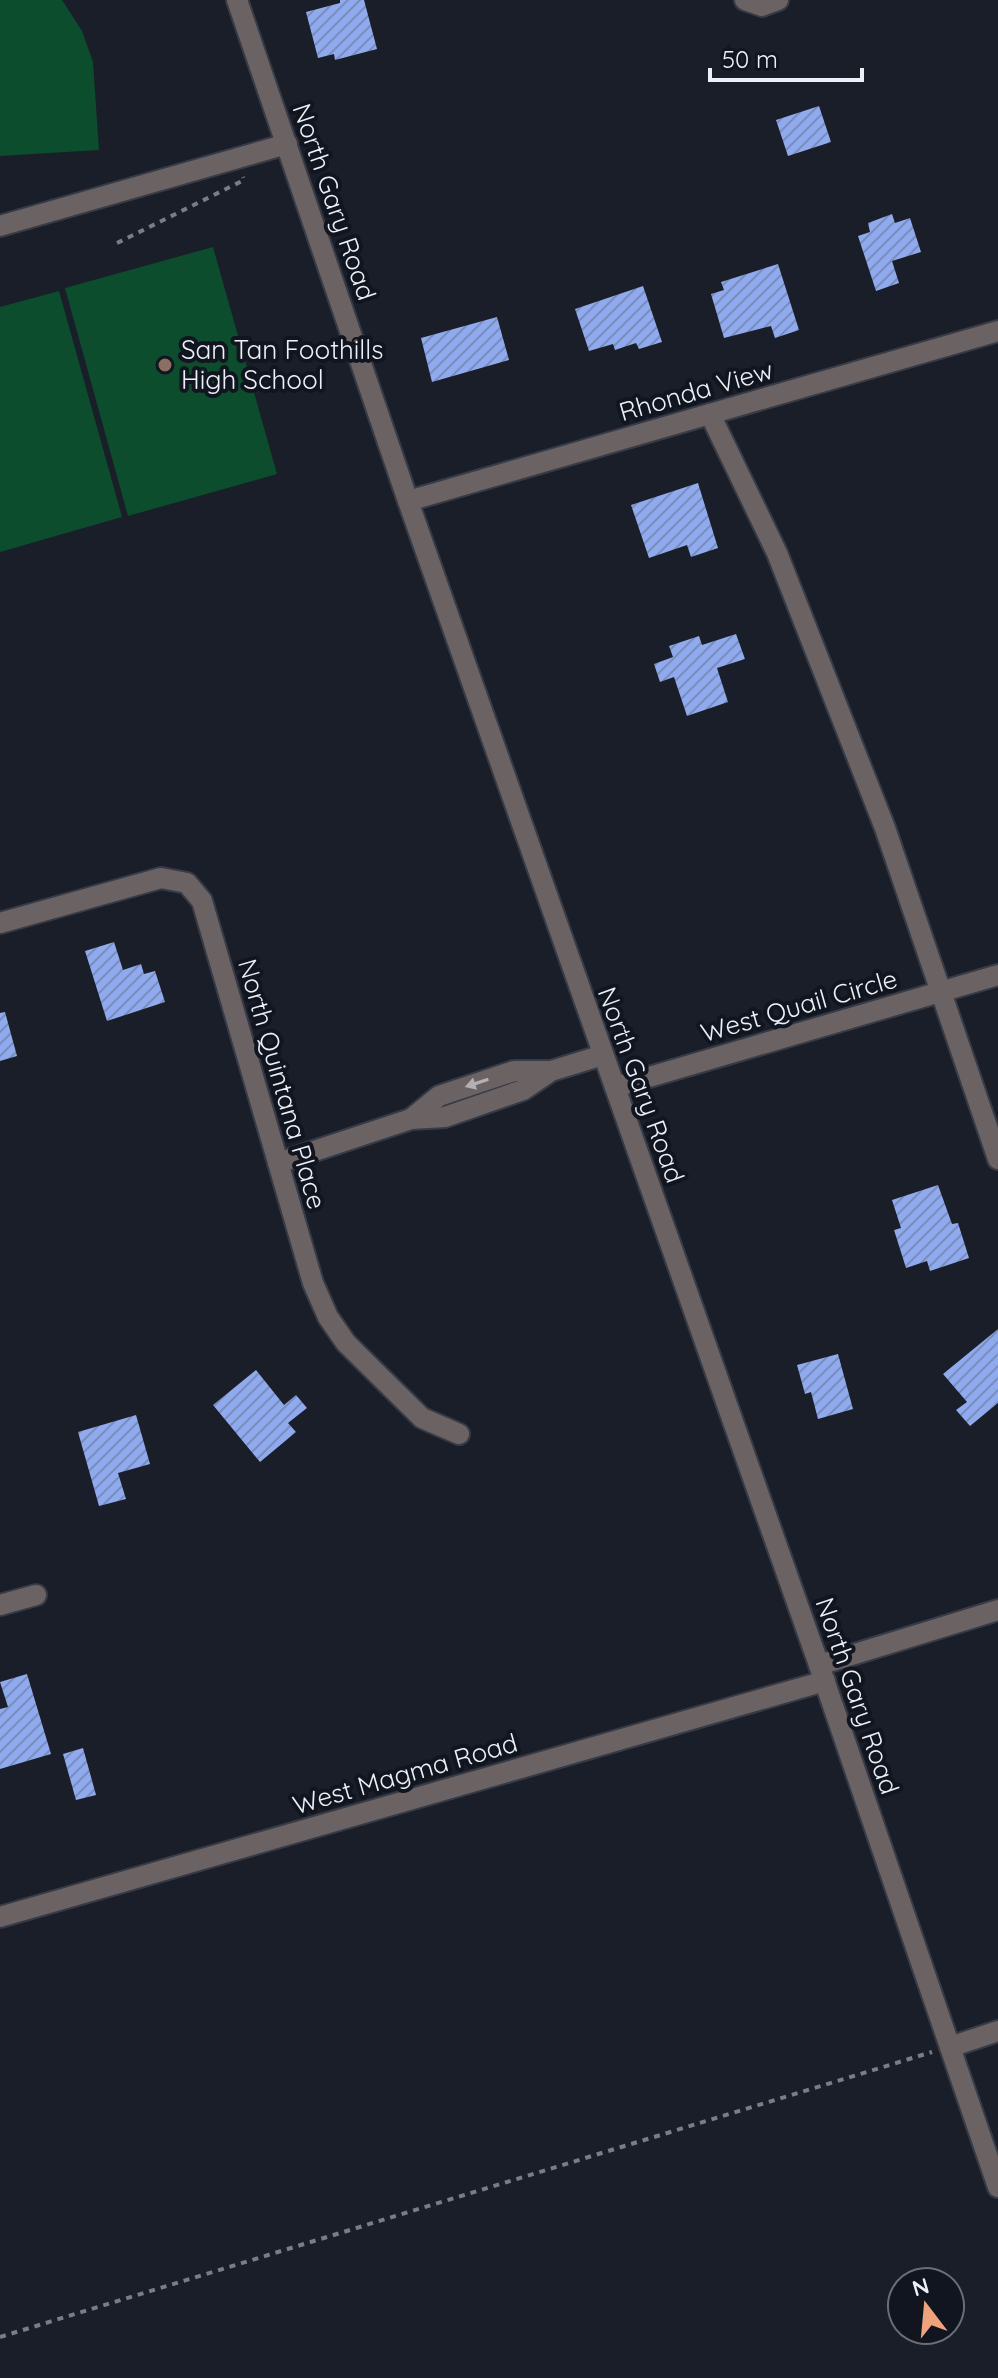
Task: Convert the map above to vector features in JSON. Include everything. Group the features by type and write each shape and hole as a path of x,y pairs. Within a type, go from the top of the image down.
{"street":[{"name":"North Gary Road","path":"237,0 408,501 822,1673 950,2047 994,2163 998,2187"},
{"path":"745,0 762,6 778,0"},
{"path":"0,226 287,144"},
{"name":"Rhonda View","path":"408,501 998,331"},
{"path":"710,414 777,553 885,828 998,1159"},
{"name":"North Quintana Place","path":"0,923 161,878 187,883 202,901 313,1283 328,1317 346,1343 422,1418 459,1434"},
{"name":"West Quail Circle","path":"615,1087 998,975"},
{"path":"278,1163 411,1119 458,1113 523,1090 551,1071 603,1055"},
{"path":"0,1605 36,1595"},
{"name":"West Magma Road","path":"0,1917 822,1673 998,1610"},
{"path":"950,2047 998,2031"}],"path":[{"path":"117,243 244,180 242,175"},
{"path":"0,2337 950,2047"}],"green space":[{"path":"0,0 62,0 82,31 93,62 99,150 0,156"},
{"path":"213,247 277,474 128,516 65,288"},
{"path":"59,291 122,517 0,552 0,307"}],"building":[{"path":"340,0 364,0 377,49 335,60 334,54 318,58 306,12 340,3"},
{"path":"819,106 831,142 788,156 776,120"},
{"path":"892,214 895,223 910,218 921,252 892,261 899,283 876,291 858,236 870,232 868,223"},
{"path":"778,264 799,330 775,338 771,326 724,338 711,294 724,290 721,282"},
{"path":"643,286 662,342 639,349 636,343 615,350 613,344 589,351 575,309"},
{"path":"497,317 509,360 432,382 421,338"},
{"path":"698,483 718,548 691,557 687,545 649,558 631,505"},
{"path":"736,634 745,659 717,668 728,702 687,716 674,677 660,682 654,664 673,657 669,646 699,636 702,645"},
{"path":"114,942 123,970 141,964 144,974 155,971 165,1002 107,1021 85,951"},
{"path":"5,1012 17,1056 0,1061 0,1013"},
{"path":"938,1185 952,1224 958,1223 969,1258 930,1271 927,1261 906,1268 894,1230 901,1228 892,1200"},
{"path":"998,1329 998,1403 970,1426 956,1410 967,1402 943,1374"},
{"path":"838,1354 853,1409 818,1419 811,1392 805,1394 797,1365"},
{"path":"256,1370 284,1405 296,1395 307,1408 288,1423 296,1432 260,1462 213,1405"},
{"path":"136,1415 150,1464 118,1473 126,1499 99,1506 78,1432"},
{"path":"27,1674 51,1754 0,1769 0,1709 8,1707 0,1682"},
{"path":"83,1748 96,1795 76,1800 63,1754"}],"place":[{"name":"San Tan Foothills High School","path":"165,365"}]}
